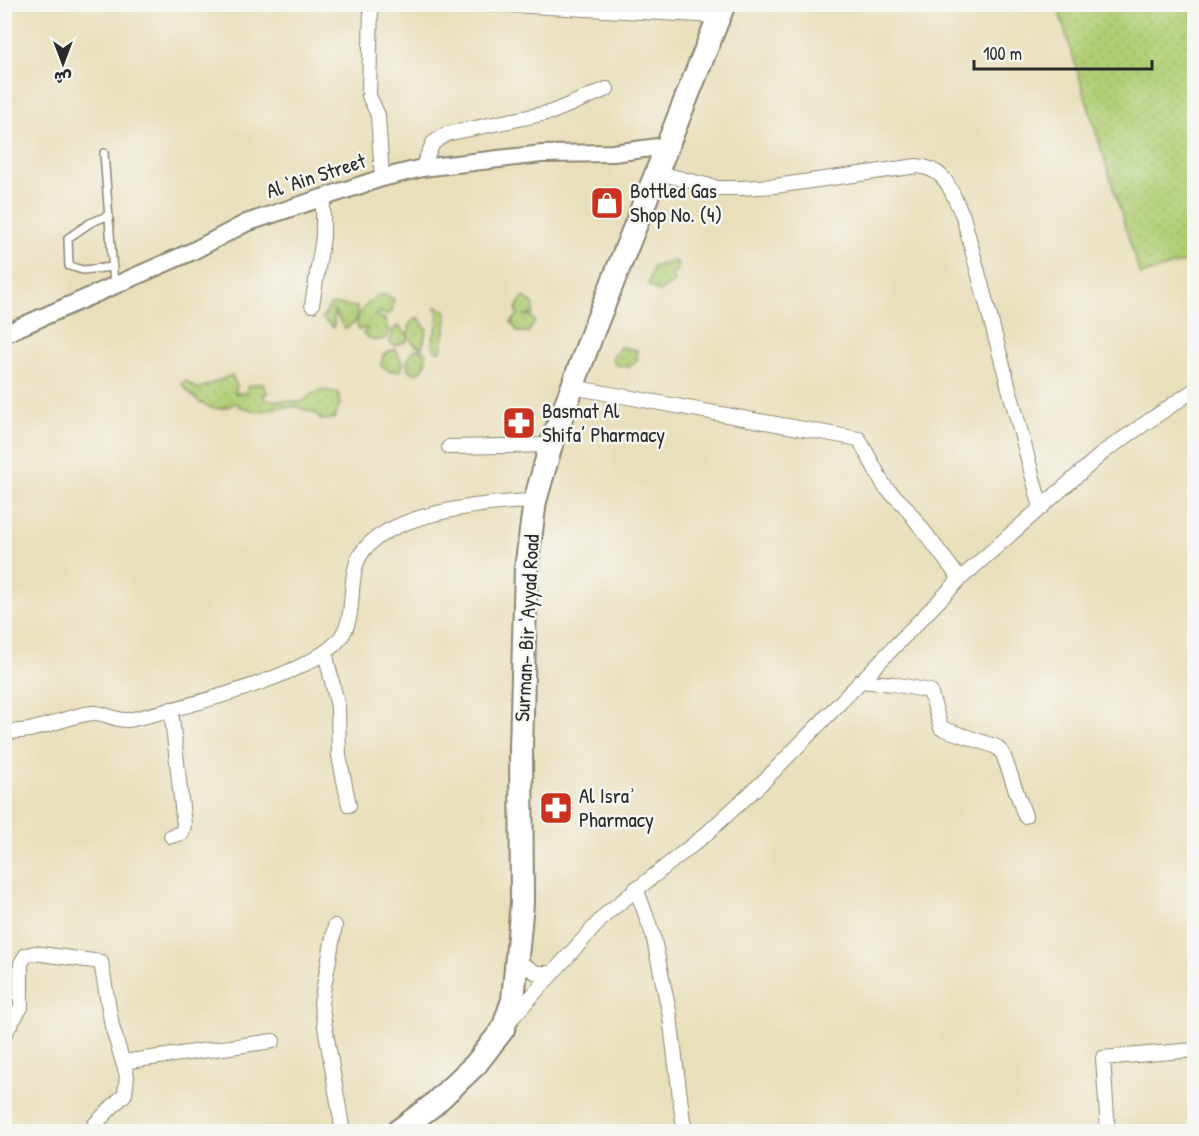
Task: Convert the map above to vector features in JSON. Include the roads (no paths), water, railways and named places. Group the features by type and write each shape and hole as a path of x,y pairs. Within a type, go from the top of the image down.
{"highway":[{"name":"Surman- Bir ‘Ayyad Road","path":"398,1131 433,1105 476,1064 503,1029 513,1000 522,903 521,748 526,569 535,501 551,445 572,387 655,172 721,10"}],"street":[{"path":"371,4 369,96 378,115 382,178"},
{"path":"492,4 721,10"},
{"path":"422,168 433,143 446,134 552,112 607,89"},
{"name":"Al ‘Ain Street","path":"5,332 193,251 246,223 382,178 422,168 542,154 613,153 666,146"},
{"path":"655,172 718,188 776,186 917,166 931,167 942,174 963,216 1041,508"},
{"path":"312,305 323,237 323,197"},
{"path":"572,387 859,439 885,487 904,505 960,579"},
{"path":"503,1029 606,913 705,835 766,778 960,579 1105,451 1194,390"},
{"path":"449,447 551,445"},
{"path":"4,731 21,733 93,713 117,721 171,709 278,676 325,652 338,641 350,618 355,567 362,551 377,538 407,522 458,507 535,501"},
{"path":"325,652 338,707 339,756 343,788 349,805"},
{"path":"860,681 930,691 941,728 997,747 1003,754 1025,816"},
{"path":"171,709 184,825 183,833 171,836"},
{"path":"636,888 653,934 670,1016 683,1122 687,1131"},
{"path":"335,926 321,1003 343,1131"},
{"path":"4,1035 21,1007 21,963 26,955 96,959 104,966 112,1026 127,1076 125,1094 95,1124 97,1131"},
{"path":"518,962 537,973 553,973"},
{"path":"123,1062 273,1041"},
{"path":"1108,1131 1103,1058 1194,1050"}],"lane":[{"path":"104,153 114,285"},
{"path":"109,215 90,223 68,238 69,266 83,270 113,267"}],"place":[{"name":"Bottled Gas Shop No. (4)","path":"607,203"},
{"name":"Basmat Al Shifa’ Pharmacy","path":"519,423"},
{"name":"Al Israʾ Pharmacy","path":"556,808"}]}
